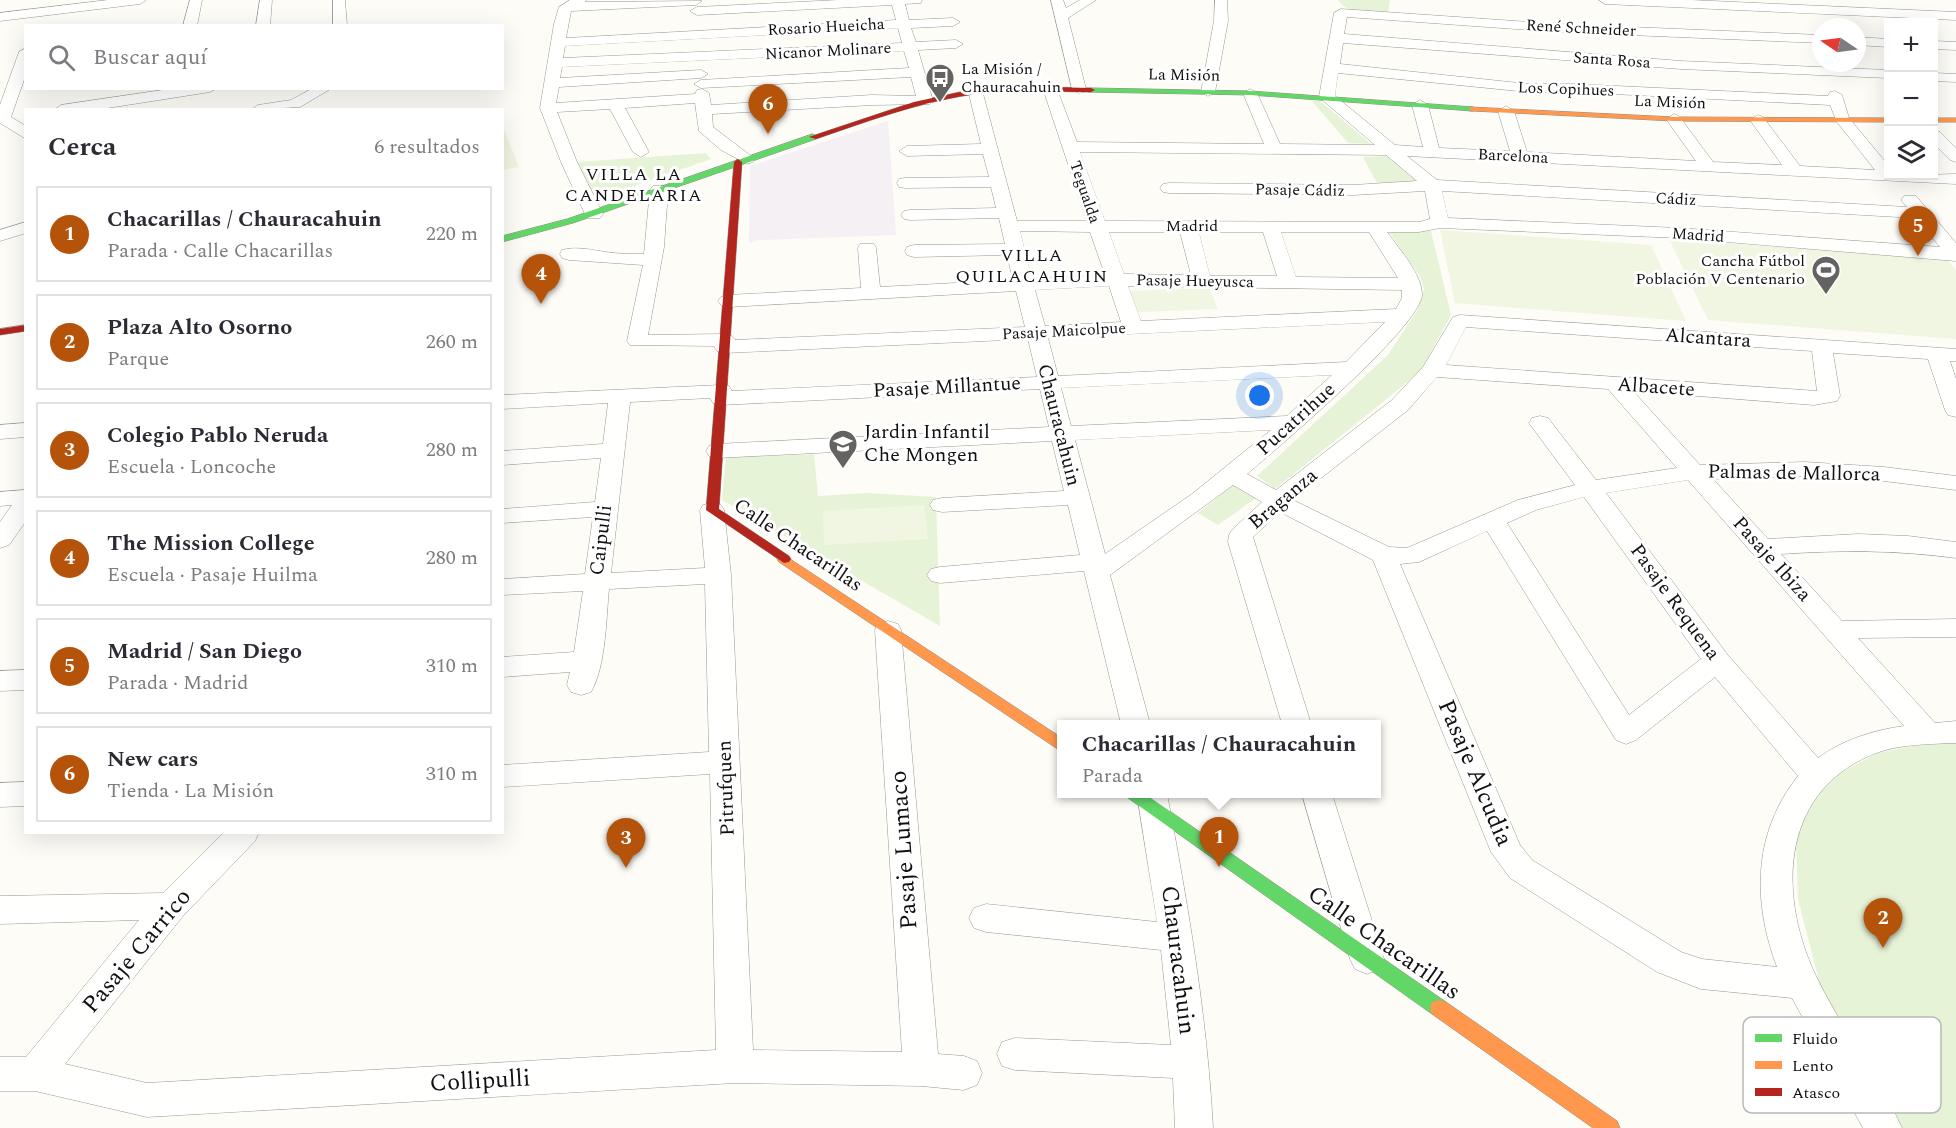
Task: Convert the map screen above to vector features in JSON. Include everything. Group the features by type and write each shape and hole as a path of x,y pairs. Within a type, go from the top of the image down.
{"street":[{"path":"0,16 42,6 140,0"},
{"path":"190,24 196,0"},
{"path":"263,24 266,0"},
{"path":"339,0 340,24"},
{"path":"552,83 925,101 897,0"},
{"path":"594,213 569,162 548,108 559,42 573,4 696,17 916,0"},
{"path":"1057,0 1079,89"},
{"path":"1061,16 1090,0"},
{"path":"1208,92 1221,21 1221,0"},
{"path":"1605,0 1673,29 1812,25"},
{"path":"117,18 122,1"},
{"path":"1329,2 1341,13 1327,98 1432,185 1440,224 1419,227 1374,226"},
{"path":"36,24 42,6"},
{"name":"René Schneider","path":"1341,13 1558,28 1673,29 1812,25"},
{"path":"1866,22 1956,16"},
{"path":"696,17 705,128 743,161"},
{"name":"Rosario Hueicha","path":"559,42 696,17 904,23 953,22"},
{"path":"1558,28 1563,56"},
{"path":"1673,29 1696,120"},
{"name":"Santa Rosa","path":"1337,38 1563,56 1673,29 1812,63"},
{"path":"1866,42 1884,43"},
{"name":"Nicanor Molinare","path":"555,63 956,44"},
{"path":"1938,45 1956,46"},
{"path":"2,118 6,92 24,56"},
{"name":"Los Copihues","path":"1332,68 1528,88 1574,88 1837,101"},
{"name":"Santa Rosa","path":"1866,71 1884,74"},
{"path":"548,108 615,103 702,91 917,72"},
{"path":"1829,72 1842,119 1884,169"},
{"path":"1938,77 1956,78"},
{"name":"Tegualda","path":"1050,89 1133,328"},
{"name":"La Misión","path":"659,199 743,161 925,101 975,90 1079,89 1250,93 1506,111 1696,120 1884,120"},
{"path":"89,105 94,90"},
{"path":"270,108 295,104 321,90"},
{"name":"Chauracahuin","path":"975,90 1134,720"},
{"path":"72,108 174,91"},
{"path":"1250,93 1275,150"},
{"path":"872,100 892,105 892,112"},
{"path":"615,103 641,152"},
{"path":"1420,105 1431,152"},
{"path":"1506,111 1520,156"},
{"path":"2,118 24,115"},
{"path":"2,118 24,133"},
{"path":"1674,119 1708,166"},
{"path":"1758,120 1796,171"},
{"path":"1938,120 1956,120"},
{"path":"1938,139 1956,157"},
{"name":"Barcelona","path":"1070,147 1390,150 1884,175"},
{"path":"907,151 990,149"},
{"path":"1243,150 1258,189"},
{"name":"Calle Chacarillas","path":"743,161 728,301 712,510 1057,743"},
{"path":"1653,163 1674,198 1679,233"},
{"name":"Barcelona","path":"1938,179 1956,180"},
{"path":"1893,180 1956,254"},
{"path":"905,183 998,182"},
{"name":"Pasaje Cádiz","path":"1169,188 1353,190 1432,185"},
{"name":"Cádiz","path":"1432,185 1921,213"},
{"path":"504,239 534,233 637,198 659,199 652,260 637,341 725,343"},
{"name":"Madrid","path":"910,215 1097,226 1374,226"},
{"path":"0,216 14,231"},
{"name":"Madrid","path":"1440,224 1679,233 1956,254"},
{"path":"1188,226 1202,281"},
{"path":"1270,226 1288,282"},
{"path":"1374,226 1411,284 1412,300 1404,315"},
{"path":"867,248 871,293"},
{"path":"914,251 1015,249"},
{"path":"569,254 652,260"},
{"name":"Pasaje Hueyusca","path":"728,301 1117,280 1411,284"},
{"name":"Pasaje Maicolpue","path":"725,343 1036,332 1404,315"},
{"name":"Pucatrihue","path":"1095,567 1233,475 1352,368 1404,315"},
{"name":"Alcantara","path":"1460,321 1946,355"},
{"name":"Braganza","path":"1295,720 1241,542 1241,534 1277,501 1400,405 1432,370 1460,321"},
{"path":"0,332 24,328"},
{"name":"Albacete","path":"1432,370 1796,397 1829,396 1821,345"},
{"path":"1946,355 1956,410"},
{"name":"Pasaje Millantue","path":"504,402 620,395 721,394 1049,382 1352,368"},
{"name":"Pasaje Ibiza","path":"1616,384 1835,630 1942,733"},
{"name":"Caipulli","path":"504,667 584,673 620,395"},
{"path":"717,451 1292,422"},
{"name":"Pasaje Requena","path":"1540,423 1717,661 1816,777"},
{"path":"0,432 24,430"},
{"path":"504,458 614,450"},
{"name":"Palmas de Mallorca","path":"1233,475 1277,501 1384,555 1410,556 1493,522 1527,505 1590,488 1694,472 1805,470 1884,474 1956,483"},
{"path":"0,499 24,497"},
{"path":"942,505 1078,497"},
{"path":"0,540 24,506"},
{"path":"504,516 604,509"},
{"name":"Pitrufquen","path":"712,510 718,574 735,1066"},
{"path":"1493,522 1626,733 1717,661"},
{"path":"1762,547 1858,542 1908,544 1956,550"},
{"name":"Pasaje Alcudia","path":"1384,555 1507,852 1521,870 1669,962 1701,974 1802,984"},
{"path":"940,575 1095,567"},
{"path":"504,587 718,574"},
{"path":"1835,630 1900,627 1956,628"},
{"name":"Pasaje Lumaco","path":"888,630 921,1069"},
{"path":"0,681 24,680"},
{"path":"1821,1017 1802,984 1780,922 1775,867 1778,842 1784,824 1792,807 1816,777 1848,753 1887,740 1942,733"},
{"path":"504,776 725,762"},
{"path":"0,795 24,794"},
{"name":"Chauracahuin","path":"1147,798 1177,938 1191,1062 1194,1128"},
{"name":"Calle Chacarillas","path":"1147,798 1367,959 1610,1128"},
{"path":"1318,798 1367,959"},
{"name":"Pasaje Carrico","path":"17,1074 171,906 242,834"},
{"path":"0,910 171,906"},
{"path":"986,918 1177,938"},
{"path":"1015,1054 1191,1062"},
{"name":"Collipulli","path":"17,1074 147,1100 735,1066 921,1069 964,1072"},
{"path":"1875,1113 1883,1128"}],"shaded area":[{"path":"888,121 896,235 759,240 749,243 750,166"}],"green space":[{"path":"1338,0 1390,0 1388,14 1354,11 1342,5"},
{"path":"1312,101 1320,101 1371,144 1348,143"},
{"path":"504,130 519,167 504,170"},
{"path":"706,153 711,159 594,200 577,162"},
{"path":"1389,156 1418,181 1378,185 1363,157"},
{"name":"Cancha Fútbol Población V Centenario","path":"1440,230 1651,245 1686,321 1455,303"},
{"path":"1431,231 1451,315 1420,372 1275,489 1257,476 1388,355 1418,309 1424,289 1420,276 1389,232"},
{"name":"Cancha Fútbol Población V Centenario","path":"1669,239 1947,259 1956,270 1956,339 1708,320"},
{"path":"1209,287 1218,309 1138,312 1130,291"},
{"path":"814,454 818,496 867,493 936,497 940,626 722,500 726,458"},
{"path":"1234,484 1256,498 1218,525 1198,513"},
{"path":"924,505 928,539 824,545 823,511"},
{"path":"1956,742 1956,1128 1894,1128 1886,1113 1941,1113 1941,1017 1834,1017 1823,997 1798,899 1796,844 1803,807 1828,779 1878,753 1927,743"}],"traffic: fast":[{"path":"1091,90 1250,93 1473,109"},
{"path":"504,238 570,221 813,137"},
{"path":"1140,798 1439,1008"}],"traffic: slow":[{"path":"1473,109 1674,119 1884,120"},
{"path":"1938,120 1956,120"},
{"path":"784,559 1057,743"},
{"path":"1439,1008 1610,1128"}],"traffic: jam":[{"path":"813,137 896,110 960,94 1008,89 1091,90"},
{"path":"738,162 712,510 784,559"},
{"path":"0,332 24,328"}],"place":[{"name":"La Misión / Chauracahuin","path":"940,104"},
{"name":"New cars","path":"768,134"},
{"name":"Madrid / San Diego","path":"1918,256"},
{"name":"Cancha Fútbol Población V Centenario","path":"1826,296"},
{"name":"The Mission College","path":"541,304"},
{"name":"Jardin Infantil Che Mongen","path":"843,470"},
{"name":"Chacarillas / Chauracahuin","path":"1219,867"},
{"name":"Colegio Pablo Neruda","path":"626,868"},
{"name":"Plaza Alto Osorno","path":"1883,948"}],"district":[{"name":"VILLA LA CANDELARIA","path":"634,184"},
{"name":"VILLA QUILACAHUIN","path":"1032,265"}]}
